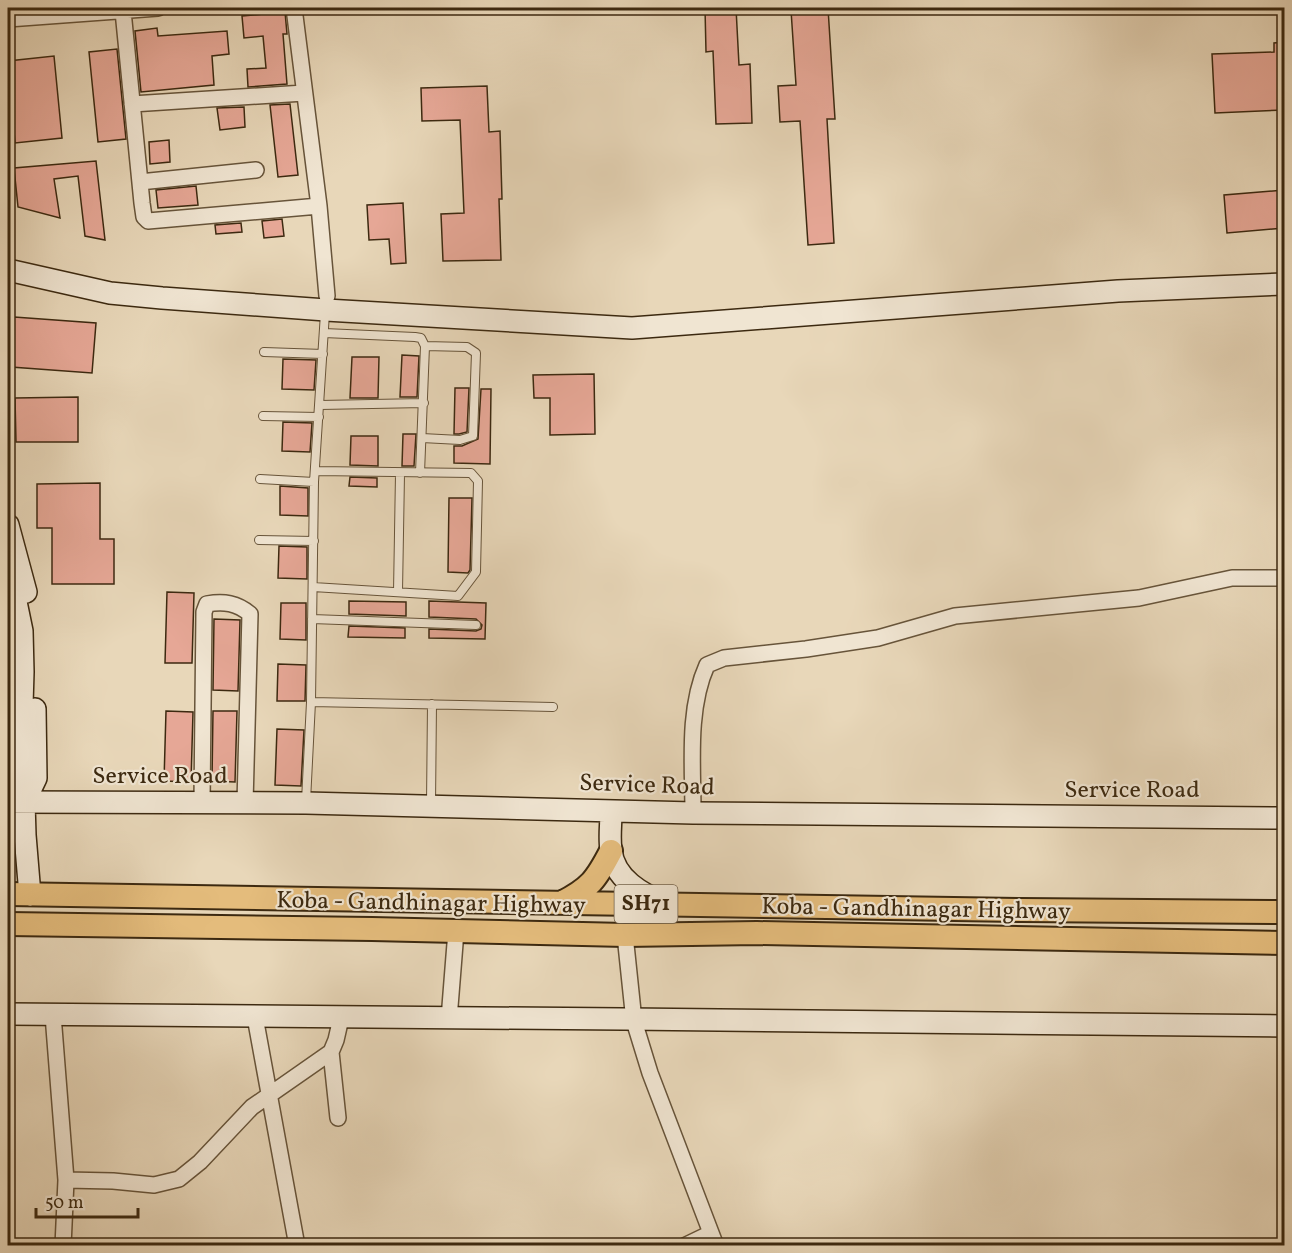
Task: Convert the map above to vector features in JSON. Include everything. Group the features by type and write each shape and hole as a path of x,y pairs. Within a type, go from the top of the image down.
{"main road":[{"path":"561,903 583,891 600,871 611,851"},
{"name":"SH71","path":"8,894 1284,912"},
{"name":"Koba - Gandhinagar Highway","path":"8,924 626,935 757,933 1284,943"}],"street":[{"path":"8,19 158,8"},
{"path":"294,8 319,207 326,303"},
{"path":"115,10 132,105 144,217 148,221 319,207"},
{"path":"132,105 304,93"},
{"path":"140,182 256,170"},
{"path":"8,257 112,279 326,303 632,328 1118,291 1284,284"},
{"path":"8,270 110,293 632,314 1118,277 1284,269"},
{"path":"8,525 24,582 34,630 36,660 36,778 16,802"},
{"path":"8,573 13,612 22,631 20,772 16,802 25,835 30,895"},
{"path":"693,813 694,704 700,680 707,665 724,658 878,638 956,616 1139,598 1232,578 1284,578"},
{"path":"202,802 204,612 207,604 212,603 239,605 250,614 245,802"},
{"name":"Service Road","path":"16,802 245,802 611,812 1284,818"},
{"path":"611,812 611,851 617,868 640,893 666,904"},
{"path":"449,1019 456,931"},
{"path":"626,935 634,1021 650,1074 714,1239 684,1245"},
{"path":"8,1014 634,1021 880,1020 1284,1026"},
{"path":"52,1015 66,1180 63,1245"},
{"path":"255,1017 297,1245"},
{"path":"338,1118 331,1052 341,1018"},
{"path":"66,1180 154,1185 179,1179 200,1162 252,1107 331,1052"}],"lane":[{"path":"306,803 311,702 314,482 326,303"},
{"path":"324,333 415,336 421,339 425,346 420,473"},
{"path":"422,438 460,440 473,436 476,353 467,347 425,346"},
{"path":"264,352 323,354"},
{"path":"320,405 424,403"},
{"path":"263,416 319,417"},
{"path":"313,587 458,596 476,572 478,481 471,473 400,474 316,471"},
{"path":"398,592 400,474"},
{"path":"260,479 314,482"},
{"path":"259,540 314,541"},
{"path":"312,619 476,625"},
{"path":"311,702 553,707"},
{"path":"431,806 432,704"}],"building":[{"path":"705,8 736,8 739,65 750,64 752,123 716,124 713,51 706,52"},
{"path":"828,8 835,119 827,119 834,243 808,245 800,121 780,122 778,86 796,85 791,10"},
{"path":"285,12 287,34 283,34 287,84 248,87 247,69 266,68 263,36 244,38 242,16"},
{"path":"157,28 158,36 227,31 229,54 212,56 214,85 141,92 135,31"},
{"path":"1284,42 1284,110 1215,113 1212,54 1274,52 1274,43"},
{"path":"117,49 126,139 98,142 89,52"},
{"path":"54,56 62,138 15,143 8,61"},
{"path":"487,86 489,132 500,131 501,260 443,261 441,214 464,213 460,120 422,121 421,88"},
{"path":"290,104 298,175 278,177 270,105"},
{"path":"244,107 245,127 220,130 217,108"},
{"path":"169,140 170,162 150,164 149,142"},
{"path":"96,161 105,240 85,236 78,176 54,179 60,218 18,207 14,168"},
{"path":"196,186 198,205 158,208 156,190"},
{"path":"1284,190 1284,228 1227,233 1224,195"},
{"path":"403,203 406,263 391,264 389,239 369,240 367,205"},
{"path":"282,219 284,236 264,238 262,221"},
{"path":"241,223 242,232 216,234 215,225"},
{"path":"14,317 96,323 92,373 11,367"},
{"path":"402,355 419,356 417,397 400,397"},
{"path":"352,357 379,357 378,398 350,398"},
{"path":"283,359 316,360 314,390 282,389"},
{"path":"594,374 595,434 550,435 550,398 534,398 533,375"},
{"path":"455,388 469,388 467,432 459,434 454,434"},
{"path":"481,389 491,389 490,464 454,463 454,446 462,446 478,439"},
{"path":"78,397 78,442 16,442 15,398"},
{"path":"283,422 312,423 310,452 282,451"},
{"path":"403,434 416,434 414,466 402,466"},
{"path":"351,436 378,436 378,466 350,465"},
{"path":"350,477 377,478 377,487 349,486"},
{"path":"100,483 100,539 114,539 114,584 52,584 52,528 37,528 37,484"},
{"path":"280,486 308,488 308,516 280,515"},
{"path":"449,498 472,498 470,570 468,573 448,572"},
{"path":"279,546 307,547 307,579 278,578"},
{"path":"167,592 194,593 192,663 165,663"},
{"path":"349,601 406,602 406,616 349,614"},
{"path":"429,601 486,603 485,639 429,638 429,629 476,631 481,629 482,625 476,619 429,617"},
{"path":"281,603 306,603 306,640 280,639"},
{"path":"214,619 240,620 238,691 213,690"},
{"path":"349,626 405,628 405,638 348,637"},
{"path":"278,664 306,665 305,701 277,701"},
{"path":"166,711 193,712 191,782 164,781"},
{"path":"213,711 237,711 235,782 212,781"},
{"path":"277,729 304,730 301,786 275,785"}]}
